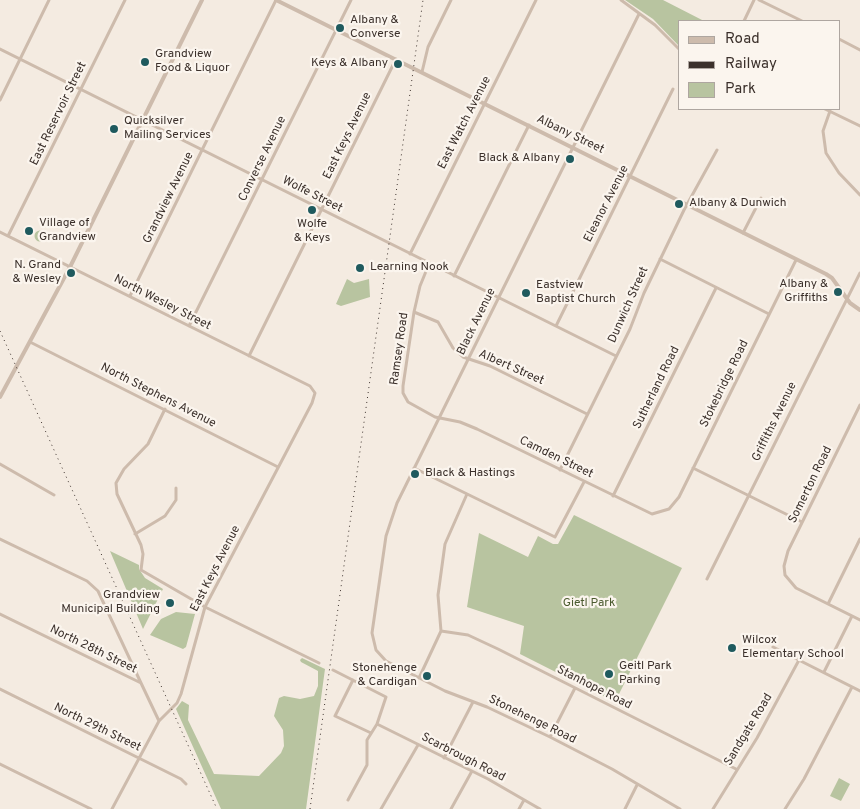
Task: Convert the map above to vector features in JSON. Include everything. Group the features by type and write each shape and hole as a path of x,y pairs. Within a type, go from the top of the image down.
{"street":[{"path":"0,100 49,0"},
{"name":"East Reservoir Street","path":"8,236 125,0"},
{"path":"0,397 70,266 202,0"},
{"name":"Albany Street","path":"276,0 832,278 846,298 860,310"},
{"name":"Grandview Avenue","path":"130,296 276,0"},
{"name":"Converse Avenue","path":"189,326 351,0"},
{"path":"422,72 428,47 451,0"},
{"name":"East Watch Avenue","path":"410,254 536,0"},
{"path":"621,0 655,25 678,48"},
{"path":"744,20 754,0"},
{"path":"759,0 800,20"},
{"name":"Black Avenue","path":"376,650 372,633 386,536 397,503 639,14"},
{"path":"840,40 860,50"},
{"name":"Wolfe Street","path":"0,49 616,356"},
{"name":"East Keys Avenue","path":"249,356 396,59"},
{"name":"Eleanor Avenue","path":"556,326 673,89"},
{"path":"860,126 830,111 823,131 826,153 839,173 860,195"},
{"path":"454,276 529,126"},
{"name":"Dunwich Street","path":"560,470 616,356 660,259 687,204 717,150"},
{"path":"743,233 761,198"},
{"name":"North Wesley Street","path":"0,232 314,390"},
{"path":"660,259 769,314"},
{"name":"Stokebridge Road","path":"664,514 676,502 796,260"},
{"name":"Ramsey Road","path":"429,264 420,286 414,312 403,393 412,405 439,418"},
{"name":"Griffiths Avenue","path":"707,579 860,273"},
{"name":"Sutherland Road","path":"613,496 716,288"},
{"name":"Albert Street","path":"414,312 438,322 453,348 468,359 490,366 587,414"},
{"name":"North Stephens Avenue","path":"30,342 278,467"},
{"name":"East Keys Avenue","path":"112,809 159,721 177,703 205,607 312,404 314,390"},
{"name":"Somerton Road","path":"828,604 796,588 783,575 786,556 860,405"},
{"path":"165,409 148,444 124,469 116,483 117,494 144,554 141,570 205,607 319,663"},
{"name":"Camden Street","path":"439,418 467,424 647,513 664,514"},
{"path":"0,464 54,495"},
{"path":"414,468 555,537 584,482"},
{"path":"693,468 802,522"},
{"path":"135,534 165,516 176,500 176,488"},
{"path":"419,678 441,631 438,595 442,556 448,534 468,494"},
{"path":"0,539 87,581 98,591 141,683"},
{"path":"860,539 828,604 860,620"},
{"name":"North 28th Street","path":"0,614 141,683 159,721"},
{"path":"824,672 852,616"},
{"name":"Stanhope Road","path":"441,631 468,636 736,769"},
{"path":"773,647 860,691"},
{"name":"Stonehenge Road","path":"376,650 386,661 419,678 550,737 612,769 680,809"},
{"name":"Sandgate Road","path":"713,809 736,769 757,738 799,660"},
{"path":"333,670 386,697 377,724 366,745 367,765 348,800"},
{"path":"353,680 335,716 371,733"},
{"path":"785,809 804,779 852,687"},
{"path":"550,737 575,688"},
{"name":"North 29th Street","path":"0,689 139,758 186,784"},
{"path":"444,758 473,702"},
{"name":"Scarbrough Road","path":"377,724 472,771 540,809"},
{"path":"381,809 418,745"},
{"path":"0,764 91,809"},
{"path":"451,809 472,771"},
{"path":"625,809 637,785"},
{"path":"519,809 524,800"}],"green space":[{"path":"625,0 663,0 702,20 678,20 678,45 653,19"},
{"path":"40,230 46,236 40,242 34,236"},
{"path":"347,279 354,283 369,279 370,297 341,306 336,304"},
{"name":"Gietl Park","path":"574,515 682,568 615,702 520,654 524,626 467,607 479,533 528,557 538,536 553,544 558,544"},
{"path":"110,551 139,565 139,569 145,578 163,589 143,629"},
{"path":"176,612 195,614 186,647 183,649 150,635 161,619"},
{"path":"302,658 325,669 306,809 221,809 176,709 182,701 189,705 188,720 214,774 259,776 281,753 284,746 283,730 274,716 279,698 284,696 300,699 314,696 318,686 318,671 301,662"},
{"path":"839,778 850,784 841,801 830,796"}],"railway":[{"path":"310,809 423,0"},
{"path":"0,331 217,809"}],"place":[{"name":"Albany & Converse","path":"340,28"},
{"name":"Grandview Food & Liquor","path":"145,62"},
{"name":"Keys & Albany","path":"398,64"},
{"name":"Quicksilver Mailing Services","path":"114,129"},
{"name":"Black & Albany","path":"570,159"},
{"name":"Albany & Dunwich","path":"679,204"},
{"name":"Wolfe & Keys","path":"312,210"},
{"name":"Village of Grandview","path":"29,231"},
{"name":"Learning Nook","path":"360,268"},
{"name":"N. Grand & Wesley","path":"71,273"},
{"name":"Albany & Griffiths","path":"838,292"},
{"name":"Eastview Baptist Church","path":"526,293"},
{"name":"Black & Hastings","path":"415,474"},
{"name":"Grandview Municipal Building","path":"170,603"},
{"name":"Wilcox Elementary School","path":"732,648"},
{"name":"Geitl Park Parking","path":"609,674"},
{"name":"Stonehenge & Cardigan","path":"427,676"}]}
